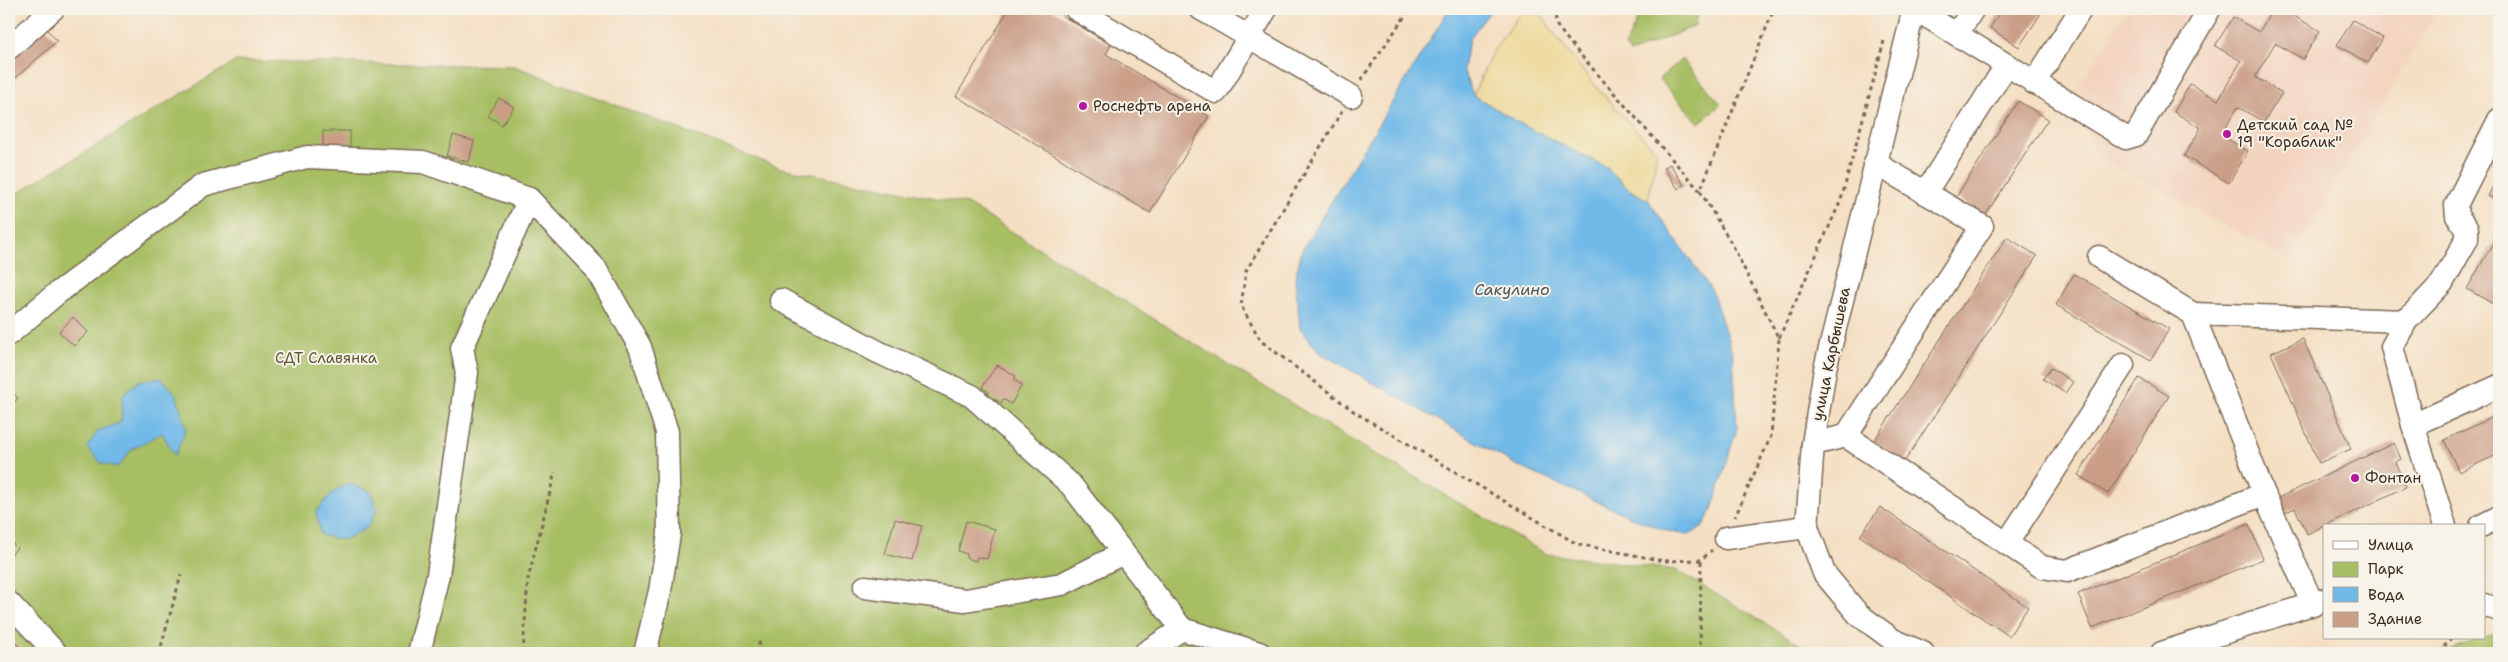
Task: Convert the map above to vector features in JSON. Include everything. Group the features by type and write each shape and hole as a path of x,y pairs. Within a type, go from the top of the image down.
{"street":[{"path":"1076,9 1216,92 1266,9"},
{"path":"1201,9 1351,96"},
{"path":"1914,9 2126,138 2136,135 2208,10"},
{"name":"улица Карбышева","path":"1914,9 1825,369 1813,444 1807,528 1824,573 1858,614 1893,640 1923,653"},
{"path":"1957,34 1973,9"},
{"path":"2034,83 2081,9"},
{"path":"9,48 46,11"},
{"path":"1925,193 2006,66"},
{"path":"2444,524 2413,425 2392,347 2406,321 2442,283 2467,239 2467,229 2457,216 2456,205 2499,120"},
{"path":"9,334 56,294 203,185 307,157 423,162 529,199 596,268 640,347 667,432 670,534 660,591 645,653"},
{"path":"1813,444 1846,436 1982,226 1875,163"},
{"path":"419,653 441,556 467,373 462,348 529,199"},
{"path":"2099,257 2193,314 2406,321"},
{"path":"781,300 878,352 972,396 1071,485 1182,629 1259,653"},
{"path":"2162,653 2319,603 2264,494 2193,314"},
{"path":"2007,543 2123,365"},
{"path":"2413,425 2499,386"},
{"path":"1846,436 2042,567 2067,571 2264,494"},
{"path":"2485,524 2499,517"},
{"path":"1726,538 1807,528"},
{"path":"865,587 965,600 1062,584 1123,553"},
{"path":"9,603 56,653"},
{"path":"2486,606 2499,610"},
{"path":"1145,653 1182,629"}],"path":[{"path":"1410,9 1351,96 1246,271 1241,306 1261,341 1356,412 1577,544 1664,561 1701,560 1726,538 1771,436 1779,339 1800,297 1841,200 1885,36"},
{"path":"1554,9 1557,26 1571,44 1700,191 1732,246 1779,339"},
{"path":"1700,191 1774,9"},
{"path":"523,653 528,579 555,472"},
{"path":"1700,653 1701,560"},
{"path":"157,653 161,647 180,575"},
{"path":"756,653 761,638"},
{"path":"2439,653 2450,640"}],"shaded area":[{"name":"Детский сад № 19 \"Кораблик\"","path":"2128,9 2438,9 2290,260 2096,156 2074,93"}],"green space":[{"path":"1642,9 1697,9 1695,26 1630,53 1625,46"},
{"path":"1682,59 1721,104 1699,123 1659,79"},
{"name":"СДТ Славянка","path":"236,61 514,66 781,168 967,204 1333,429 1546,554 1676,570 1808,649 1809,653 9,653 9,198"},
{"path":"2499,632 2499,653 2439,653 2476,640 2486,640 2486,637"}],"sand":[{"path":"1522,11 1539,11 1580,67 1657,152 1648,200 1628,189 1608,168 1523,125 1473,95 1493,51"}],"water":[{"name":"Сакулино","path":"1449,9 1492,9 1469,39 1463,69 1473,95 1523,125 1608,168 1628,189 1648,200 1712,291 1733,355 1737,428 1712,510 1702,528 1689,535 1670,532 1640,521 1518,466 1319,352 1300,328 1295,279 1302,250"},
{"path":"161,378 176,394 186,428 175,456 162,433 132,449 118,467 101,463 87,447 98,431 121,422 123,394 139,381"},
{"path":"348,483 370,491 377,509 367,528 343,540 321,535 316,512 332,493"}],"building":[{"name":"Роснефть арена","path":"1009,9 1051,9 1111,45 1106,54 1209,116 1150,213 956,96"},
{"path":"2002,9 2044,9 2019,47 1990,28"},
{"path":"2273,9 2282,9 2320,31 2303,59 2275,43 2255,77 2282,93 2264,122 2238,107 2221,135 2248,151 2229,183 2184,156 2201,128 2174,112 2190,84 2218,100 2241,61 2215,46 2233,17 2259,32"},
{"path":"2353,20 2383,38 2368,63 2337,45"},
{"path":"44,26 57,41 9,84 9,56"},
{"path":"499,98 514,107 502,125 488,116"},
{"path":"2018,101 2048,119 1985,216 1956,197"},
{"path":"323,131 350,131 350,151 323,151"},
{"path":"453,135 474,141 469,162 447,156"},
{"path":"1670,164 1684,185 1678,189 1664,168"},
{"path":"2499,175 2499,202 2488,196"},
{"path":"2499,232 2499,298 2495,305 2467,289"},
{"path":"2007,237 2037,256 1905,461 1874,441"},
{"path":"2074,274 2169,329 2151,360 2056,305"},
{"path":"73,317 88,332 74,346 59,332"},
{"path":"2303,339 2351,449 2319,463 2271,353"},
{"path":"997,365 1016,376 1014,380 1022,385 1011,404 1003,399 1001,403 988,395 989,392 982,387"},
{"path":"2051,368 2073,382 2065,393 2043,379"},
{"path":"2139,378 2169,396 2108,494 2078,475"},
{"path":"9,389 18,398 9,408"},
{"path":"2499,414 2499,454 2459,472 2444,440"},
{"path":"2394,443 2401,459 2395,462 2406,487 2328,524 2323,524 2323,526 2307,534 2295,508 2282,514 2276,499"},
{"path":"1880,507 2028,607 2009,636 1860,536"},
{"path":"895,519 922,526 912,561 885,554"},
{"path":"966,521 995,529 987,559 977,557 976,561 966,558 967,554 958,551"},
{"path":"2249,524 2263,559 2092,628 2078,594"},
{"path":"9,540 17,548 9,557"},
{"path":"9,635 19,647 12,653 9,653"}],"place":[{"name":"Роснефть арена","path":"1083,106"},
{"name":"Детский сад № 19 \"Кораблик\"","path":"2227,134"},
{"name":"Фонтан","path":"2355,478"}]}
